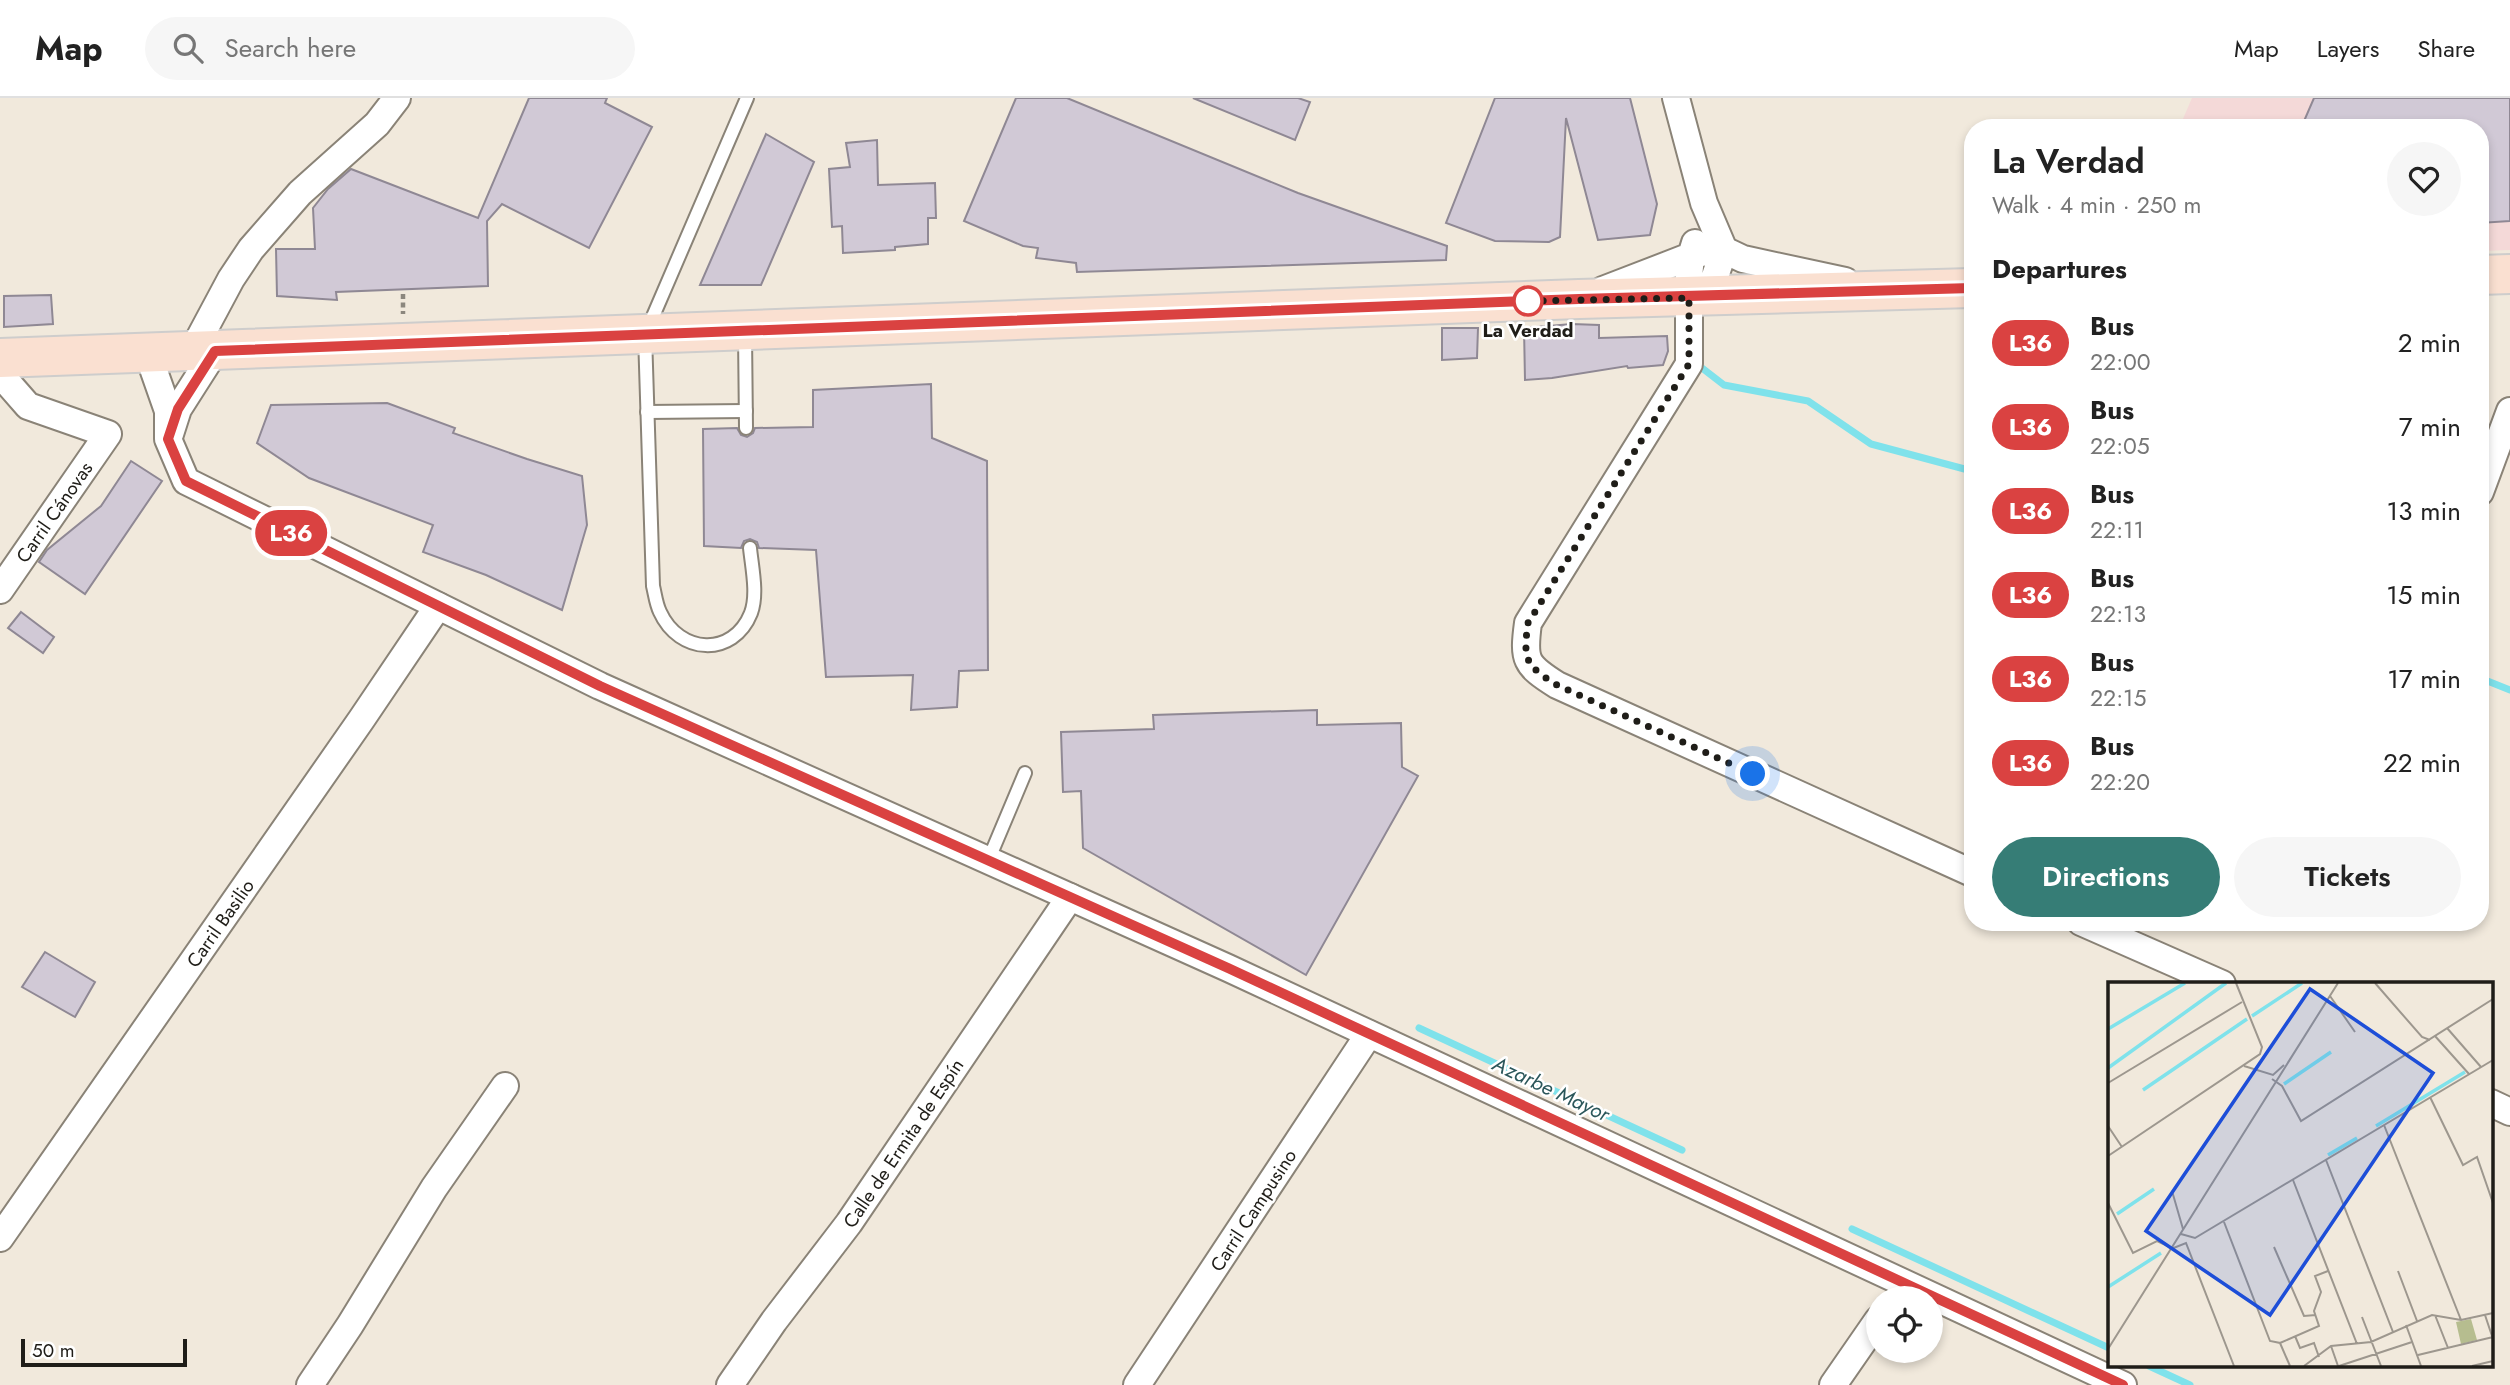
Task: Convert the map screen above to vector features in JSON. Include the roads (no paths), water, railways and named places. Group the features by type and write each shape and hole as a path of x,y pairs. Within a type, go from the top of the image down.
{"main road":[{"path":"2489,275 2510,274"},
{"path":"0,357 204,352 1579,299 1964,288"}],"street":[{"path":"168,439 231,279 251,249 300,193 377,124 397,98"},
{"path":"1676,98 1704,204 1724,250"},
{"path":"1704,204 1691,256 1698,297 1689,364 1528,623 1524,650 1535,671 1557,685 1964,869"},
{"path":"1698,297 1724,250"},
{"path":"1579,299 1691,256 1724,250 1743,259 1890,290"},
{"path":"148,354 167,411 168,439 186,481 600,686 1369,1034 1888,1286"},
{"name":"Carril Cánovas","path":"0,374 28,406 108,434 0,590"},
{"path":"2489,468 2510,411"},
{"name":"Carril Basilio","path":"0,1238 346,743 438,606"},
{"name":"Calle de Ermita de Espín","path":"730,1385 774,1321 849,1223 1070,897"},
{"path":"2101,931 2217,982"},
{"name":"Carril Campusino","path":"1137,1385 1369,1034"},
{"path":"310,1385 434,1188 505,1086"},
{"path":"2492,1103 2510,1112"},
{"path":"1943,1310 2123,1385"},
{"path":"1833,1385 1866,1337"}],"lane":[{"path":"747,98 645,335 653,586 660,613 671,628 691,643 706,647 720,645 741,630 752,610 754,597 750,548"},
{"path":"745,331 746,428"},
{"path":"648,412 746,411"},
{"path":"989,861 1025,773"}],"waterway":[{"path":"1702,368 1724,385 1808,401 1871,444 1964,469"},
{"path":"2489,682 2510,690"},
{"name":"Azarbe Mayor","path":"1419,1028 1682,1150"},
{"name":"Azarbe Mayor","path":"1852,1229 2108,1348"},
{"name":"Azarbe Mayor","path":"2153,1368 2190,1385"}],"place":[{"name":"La Verdad","path":"1528,301"}]}
